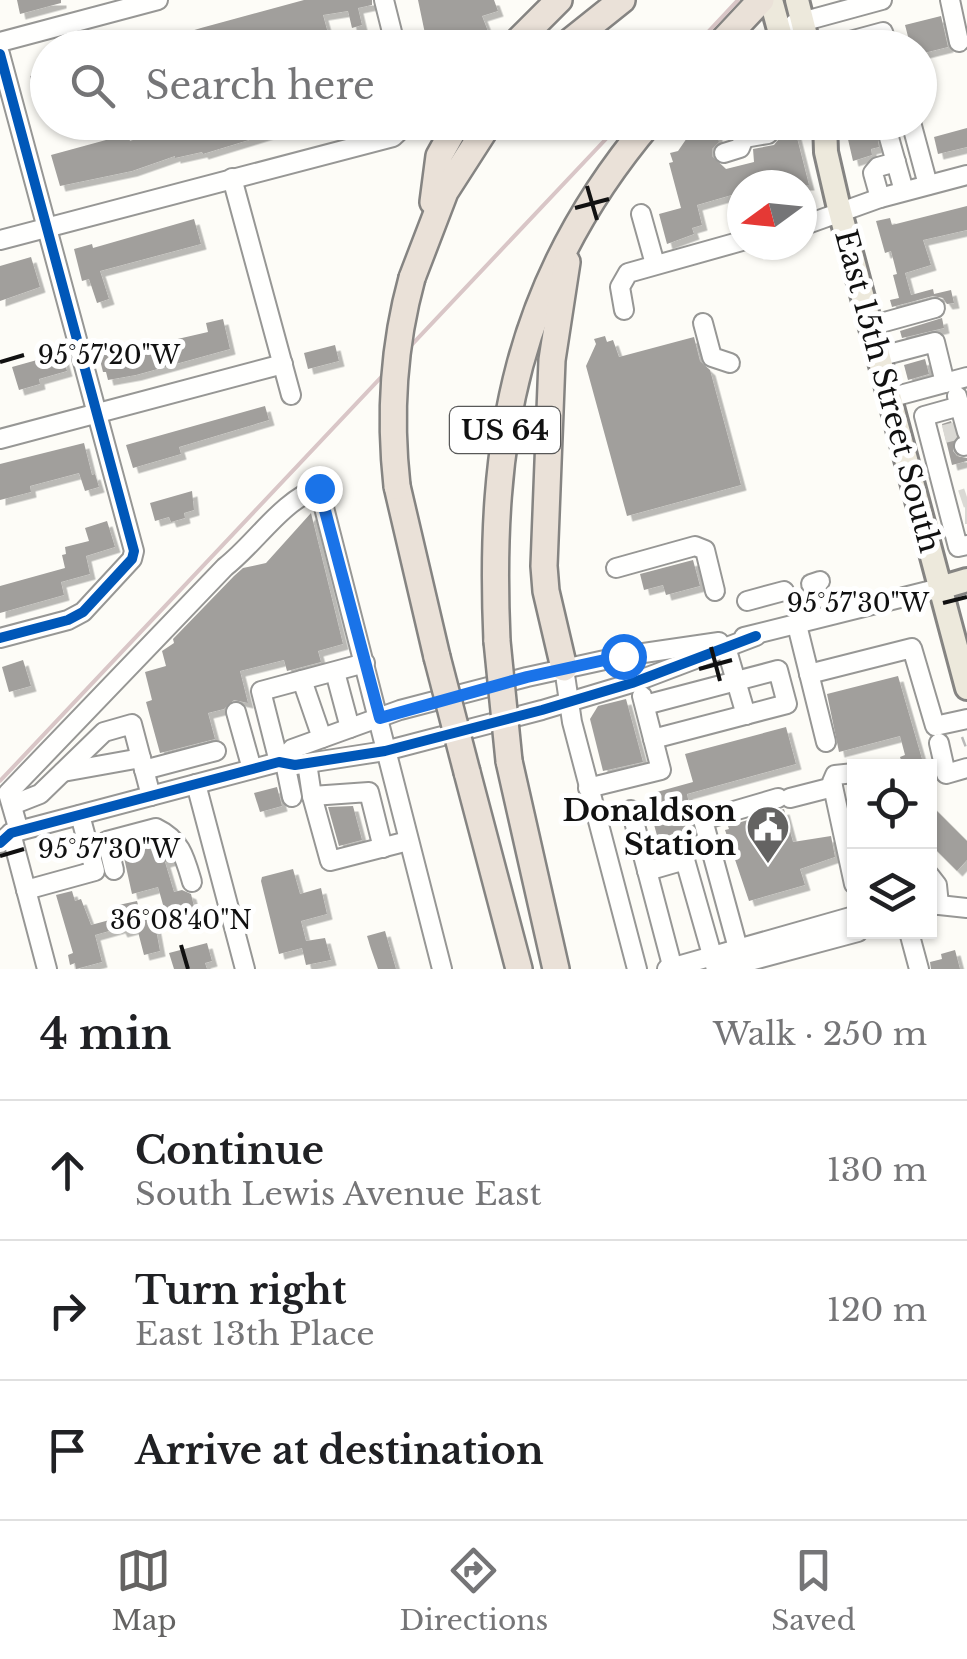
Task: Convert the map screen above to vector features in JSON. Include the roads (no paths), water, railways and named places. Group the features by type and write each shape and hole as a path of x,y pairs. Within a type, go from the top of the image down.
{"highway":[{"path":"529,30 559,0"},
{"path":"584,30 622,0"},
{"path":"732,30 761,0"},
{"path":"431,223 439,156 448,140"},
{"path":"477,140 431,223 412,278 401,318 392,440 397,486 437,658 519,969"},
{"name":"US 64","path":"556,969 509,762 497,641 496,544 506,422 536,308 573,232 636,140"},
{"path":"564,668 544,566 555,328 573,232"}],"main road":[{"path":"771,0 780,30"},
{"name":"East 15th Street South","path":"820,140 826,152"},
{"name":"East 15th Street South","path":"826,140 840,212 965,676"},
{"path":"940,588 967,580"}],"street":[{"path":"45,30 158,0"},
{"path":"384,0 392,30"},
{"path":"800,10 882,0"},
{"path":"950,0 960,42"},
{"path":"0,42 30,34"},
{"path":"0,54 134,550 132,559 84,612 0,638"},
{"path":"0,240 380,140"},
{"path":"724,154 740,148 741,140"},
{"path":"890,140 904,192"},
{"path":"916,140 928,185"},
{"path":"880,198 873,173 878,167 896,162"},
{"path":"817,220 880,198 967,175"},
{"path":"232,178 291,395"},
{"path":"640,214 654,264"},
{"path":"624,310 620,287 624,277 654,264 727,245"},
{"path":"870,326 936,308"},
{"path":"703,323 712,358 730,363"},
{"path":"878,357 935,342 955,380 960,406 953,440 958,547 967,545"},
{"path":"0,439 283,364"},
{"path":"889,398 955,380"},
{"path":"953,440 924,416 960,406"},
{"path":"47,969 8,834 12,805 8,793 300,494 319,488 442,969"},
{"path":"616,568 695,546 705,550 715,591"},
{"path":"8,834 282,762 307,763 385,752 568,703 756,636 940,588"},
{"path":"747,601 784,591"},
{"path":"797,625 826,742"},
{"path":"282,762 292,749 380,718 564,668 756,636"},
{"path":"726,647 746,715"},
{"path":"645,705 778,670 912,648 935,726 967,719"},
{"path":"292,797 261,691 365,664"},
{"path":"564,668 588,788 637,969"},
{"path":"667,670 674,698"},
{"path":"653,739 788,704 778,670"},
{"path":"336,672 350,728"},
{"path":"302,680 322,738"},
{"path":"588,788 661,770 638,681"},
{"path":"236,712 252,769"},
{"path":"12,805 40,794 104,732 132,724 151,796"},
{"path":"939,744 938,777 967,768"},
{"path":"63,772 164,765 216,751"},
{"path":"307,763 330,861 408,841"},
{"path":"164,765 170,791"},
{"path":"847,774 835,775 833,787 847,852"},
{"path":"196,784 245,969"},
{"path":"312,796 369,792 394,785"},
{"path":"740,956 702,820 833,787"},
{"path":"369,792 384,848"},
{"path":"123,803 132,834"},
{"path":"630,810 671,968 716,965 847,918"},
{"path":"26,890 94,871 80,815"},
{"path":"114,870 107,841 156,828 177,842 192,882"},
{"path":"185,857 214,850"},
{"path":"647,870 685,860 716,965"},
{"path":"937,906 967,908"},
{"path":"740,956 847,934"},
{"path":"911,939 919,969"}],"tunnel":[{"path":"944,434 960,430"},
{"path":"961,499 967,497"}],"railway":[{"path":"710,30 738,0"},
{"path":"0,781 605,140"}],"place":[{"name":"Donaldson Station","path":"768,865"}]}
